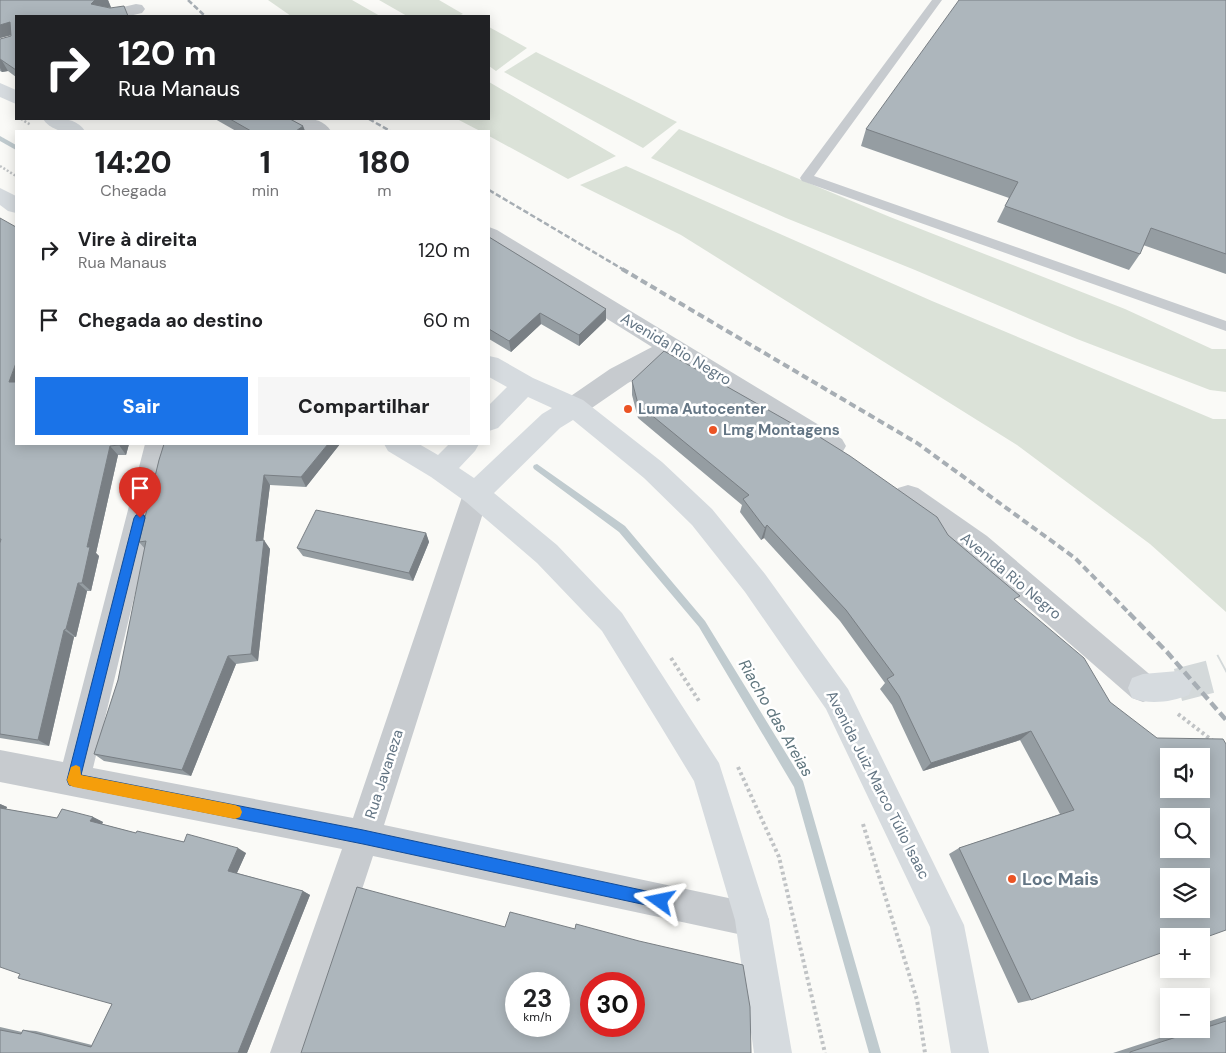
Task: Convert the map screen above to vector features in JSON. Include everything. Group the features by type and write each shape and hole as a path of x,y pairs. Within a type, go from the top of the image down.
{"main road":[{"path":"0,89 15,97"},
{"path":"55,120 73,130"},
{"path":"0,195 15,205"},
{"name":"Avenida Juiz Marco Túlio Isaac","path":"490,366 524,385 574,407 653,470 702,517 755,583 836,699 947,925 970,1053"},
{"path":"490,420 524,385"},
{"path":"476,494 551,421 574,407"},
{"path":"399,445 440,469 476,494 547,554 612,622 708,774 752,920 773,1053"},
{"path":"440,469 465,445"},
{"path":"1143,688 1178,685"}],"street":[{"path":"112,15 136,8"},
{"path":"303,120 319,130"},
{"name":"Avenida Rio Negro","path":"490,236 854,459"},
{"path":"574,407 619,376 672,347"},
{"path":"74,780 158,445"},
{"name":"Avenida Rio Negro","path":"887,482 977,545 1143,688"},
{"name":"Rua Javaneza","path":"289,1053 363,837 476,494"},
{"path":"0,766 363,837 752,920"}],"lane":[{"path":"937,0 806,178 1226,326"}],"path":[{"path":"0,166 15,175"},
{"path":"1143,688 1218,745"},
{"path":"860,817 917,1000 925,1053"}],"shaded area":[{"path":"268,0 352,0 378,15 290,15"},
{"path":"379,0 439,0 463,14 460,15 405,15"},
{"path":"490,28 527,48 496,71 490,67"},
{"path":"536,52 677,122 643,148 504,72"},
{"path":"490,83 616,156 568,179 490,137 490,130 478,130 459,120 490,120"},
{"path":"679,129 890,217 1125,309 1212,349 1226,349 1226,392 1210,390 1077,339 915,270 786,218 651,158"},
{"path":"626,166 932,301 1213,419 1226,419 1226,612 1150,544 1017,445 681,235 580,185"}],"building":[{"path":"0,0 95,0 91,4 110,8 124,6 128,15 15,15 15,69 0,59 0,39 11,36 10,22 0,25"},
{"path":"959,0 1226,0 1226,254 1151,228 1140,254 1005,206 1018,182 866,129"},
{"path":"232,120 292,120 303,126 297,130 249,130"},
{"path":"0,218 15,226 15,366 9,382 15,382 15,445 119,445 110,446 87,547 90,547 82,583 78,583 66,629 64,630 38,740 0,734"},
{"path":"490,238 606,309 579,335 540,313 509,341 490,330"},
{"path":"664,351 800,428 802,426 850,456 937,517 948,535 1020,596 1014,599 1084,658 1110,702 1157,738 1223,739 1226,744 1226,930 1210,936 1210,928 1160,928 1160,953 1031,1000 959,848 1074,810 1031,731 931,763 899,696 887,679 894,675 846,610 767,525 765,528 743,499 749,495 638,404 632,381"},
{"path":"164,445 327,445 301,477 264,475 256,541 264,540 251,654 228,656 182,770 94,754 118,680 146,541 139,542"},
{"path":"316,510 426,533 409,573 297,548"},
{"path":"0,808 57,818 62,809 93,817 90,821 136,833 137,831 184,842 187,834 238,848 228,871 303,891 238,1053 0,1053 0,1030 21,1034 23,1030 91,1047 112,1004 18,978 20,974 0,967"},
{"path":"357,887 505,927 510,912 575,929 576,924 743,965 750,1007 751,1053 301,1053"},
{"path":"1226,1021 1226,1053 1130,1053 1173,1038 1210,1038 1210,1026"}],"waterway":[{"name":"Riacho das Areias","path":"0,138 15,147"},
{"name":"Riacho das Areias","path":"537,467 622,529 702,624 799,785 875,1053"}],"tunnel":[{"path":"1178,685 1213,676 1226,669"}],"railway":[{"path":"188,0 204,15"},
{"path":"371,120 388,130"},
{"path":"490,191 624,270"},
{"path":"622,269 917,443 1075,558 1130,614"},
{"path":"1129,613 1167,652 1226,720"}],"slow traffic":[{"path":"76,771 74,780 235,812"}],"place":[{"name":"Luma Autocenter","path":"628,409"},
{"name":"Lmg Montagens","path":"713,430"},
{"name":"Loc Mais","path":"1012,879"}],"route":[{"path":"140,518 74,780 363,837 660,901"}]}
